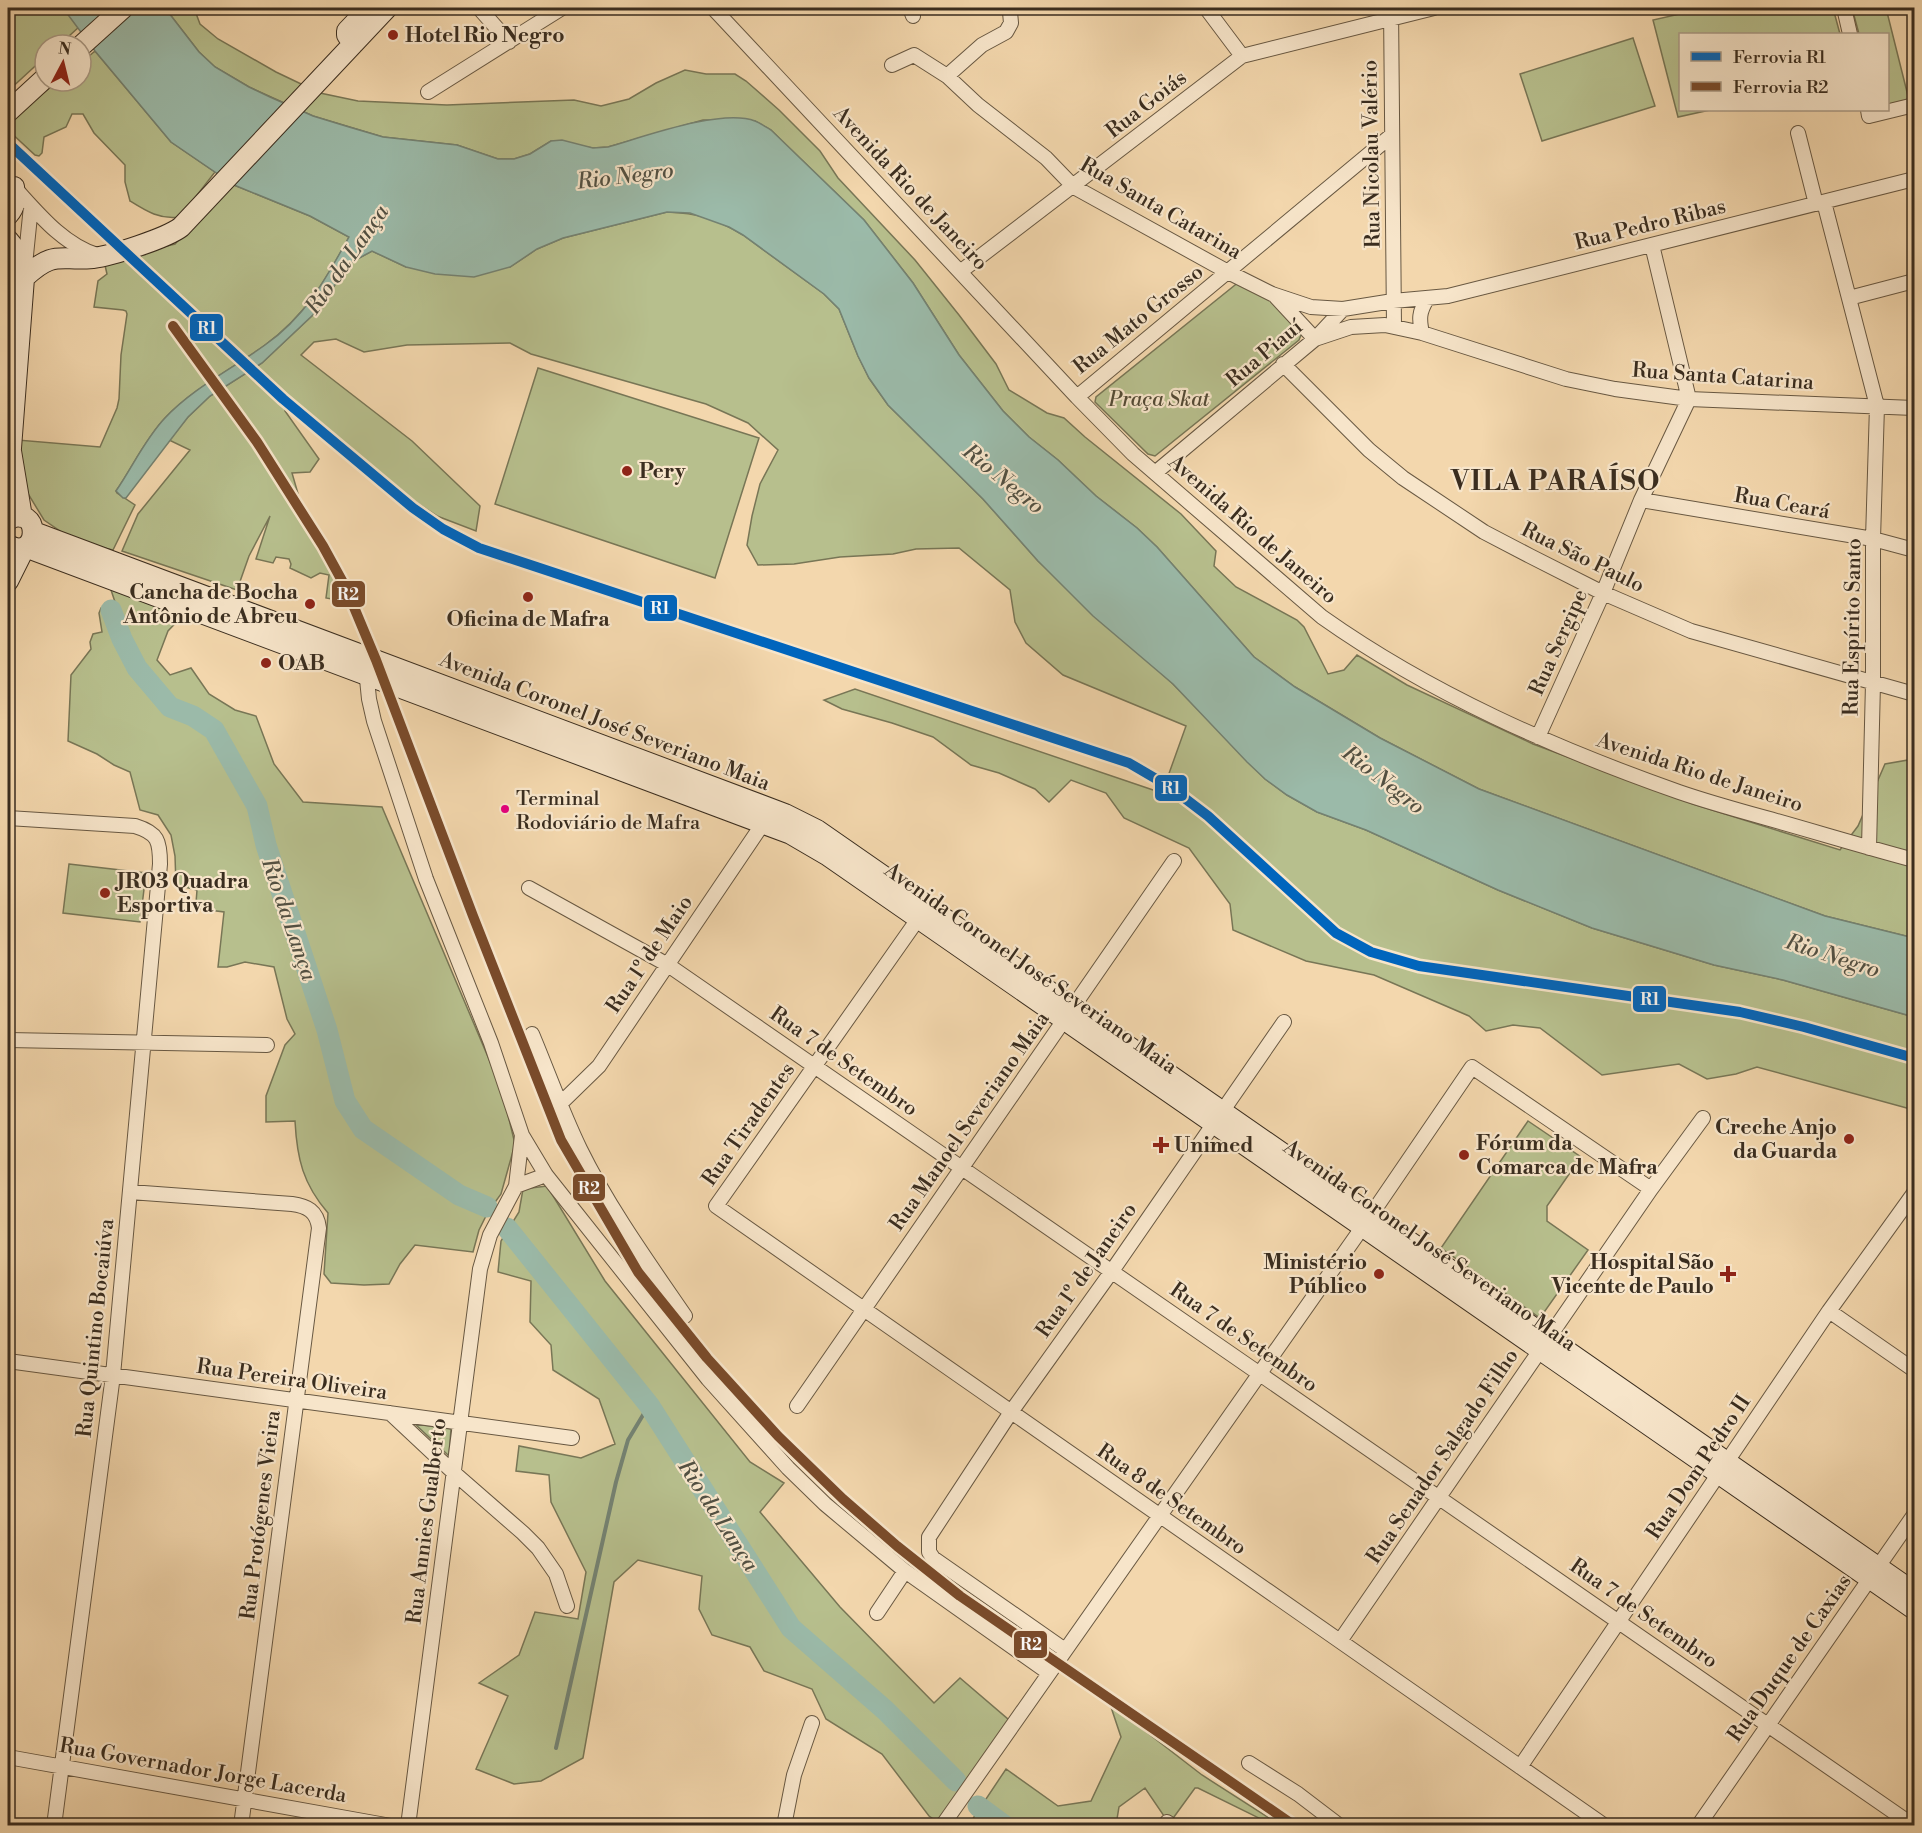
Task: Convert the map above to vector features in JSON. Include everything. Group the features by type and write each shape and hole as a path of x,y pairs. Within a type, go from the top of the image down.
{"main road":[{"path":"93,35 123,8"},
{"path":"353,44 347,31 369,8"},
{"path":"19,269 59,257 102,256 174,232 212,195 387,8"},
{"path":"8,112 33,89"},
{"path":"8,215 14,208 16,199 11,184"},
{"path":"8,240 17,251 19,269 9,454 17,493 16,547"},
{"path":"17,493 33,517 53,538"},
{"name":"Avenida Coronel José Severiano Maia","path":"16,547 53,538 366,665 764,822 810,844 918,919 1069,1013"},
{"name":"Avenida Coronel José Severiano Maia","path":"16,547 366,665 801,821 832,839 1069,1013 1874,1573 1914,1609"},
{"name":"Avenida Coronel José Severiano Maia","path":"1874,1573 1914,1593"}],"street":[{"path":"479,8 509,42"},
{"path":"428,92 560,8"},
{"name":"Avenida Rio de Janeiro","path":"713,8 1133,454 1302,601 1353,639 1433,686 1596,761 1680,792 1914,860"},
{"path":"947,76 982,45 1006,32 1011,23 1010,12 1007,8"},
{"path":"1206,8 1242,56 1391,13 1434,8"},
{"path":"1844,8 1850,33"},
{"name":"Rua Nicolau Valério","path":"1391,13 1393,301"},
{"name":"Rua Santa Catarina","path":"892,64 914,55 947,76 978,105 1046,158 1074,187 1272,294 1311,307 1343,309 1393,301"},
{"name":"Rua Goiás","path":"960,272 1074,187 1242,56"},
{"path":"1868,111 1869,116 1914,105"},
{"name":"Rua Espírito Santo","path":"1798,133 1849,298 1877,406 1869,848"},
{"name":"Rua Mato Grosso","path":"1077,397 1392,135"},
{"name":"Rua Pedro Ribas","path":"1393,301 1448,296 1914,179"},
{"path":"11,184 59,233 76,246 102,256"},
{"path":"19,269 31,206"},
{"path":"1652,245 1689,399"},
{"path":"1849,298 1914,281"},
{"name":"Rua Santa Catarina","path":"1272,294 1315,339 1351,327 1394,326 1574,381 1615,389 1689,399 1914,408"},
{"path":"1422,333 1419,315 1427,299"},
{"path":"1393,301 1394,326"},
{"name":"Rua Piauí","path":"1155,473 1315,339 1343,309"},
{"name":"Rua São Paulo","path":"1283,364 1369,450 1403,478 1484,531 1603,593 1691,631 1914,694"},
{"name":"Rua Sergipe","path":"1538,736 1603,593 1641,500 1689,399"},
{"name":"Rua Ceará","path":"1641,500 1873,539 1914,550"},
{"path":"366,665 374,721 426,879 491,1043 522,1135 546,1175 708,1379 825,1504 905,1571 1049,1673"},
{"name":"Rua Quintino Bocaiúva","path":"8,818 135,826 155,835 160,848 113,1375 54,1826"},
{"name":"Rua 1º de Maio","path":"561,1103 599,1065 764,822"},
{"name":"Rua Manoel Severiano Maia","path":"797,1406 1174,861"},
{"name":"Rua 7 de Setembro","path":"529,888 668,965 1914,1826"},
{"name":"Rua Tiradentes","path":"716,1206 918,919"},
{"name":"Rua 1º de Janeiro","path":"1065,1650 933,1558 928,1545 934,1529 1011,1412 1112,1271 1284,1022"},
{"path":"532,1034 579,1148 599,1185 685,1317"},
{"path":"8,1040 267,1046"},
{"path":"942,1826 1367,1221 1472,1067 1651,1189"},
{"name":"Rua Senador Salgado Filho","path":"1340,1641 1651,1189 1703,1118"},
{"name":"Rua Annies Gualberto","path":"408,1826 480,1269 484,1250 516,1186 522,1135"},
{"path":"516,1186 546,1175"},
{"name":"Rua Protógenes Vieira","path":"130,1192 291,1204 304,1206 313,1211 318,1219 319,1228 241,1826"},
{"name":"Rua Dom Pedro II","path":"1520,1767 1829,1311 1914,1193"},
{"name":"Rua 8 de Setembro","path":"716,1206 1605,1826"},
{"path":"1829,1311 1914,1370"},
{"name":"Rua Pereira Oliveira","path":"8,1361 572,1438"},
{"path":"390,1413 538,1548 556,1574 567,1606"},
{"name":"Rua Duque de Caxias","path":"1698,1826 1914,1515"},
{"path":"877,1613 905,1571"},
{"path":"784,1826 794,1775 812,1723"},
{"name":"Rua Governador Jorge Lacerda","path":"8,1756 391,1826"},
{"path":"1249,1763 1298,1794 1340,1826"}],"green space":[{"path":"8,8 63,8 79,27 72,33 33,33 33,68 8,91"},
{"path":"165,8 194,8 200,24 218,39 276,72 320,93 358,101 447,105 574,100 601,106 629,99 685,70 706,74 735,74 779,110 820,151 838,178 915,260 996,364 1009,390 1047,413 1064,418 1181,514 1216,551 1214,566 1236,587 1297,620 1304,627 1328,674 1344,670 1357,655 1407,685 1533,744 1693,804 1840,850 1858,826 1885,764 1914,759 1914,938 1825,916 1479,789 1380,738 1295,687 1254,657 1157,547 1137,528 1096,496 1003,411 959,355 913,283 864,220 771,130 755,121 703,120 608,147 593,148 551,141 530,154 514,159 498,159 457,145 383,137 313,116 249,87 215,67 199,52"},
{"path":"1706,8 1833,8 1840,33 1679,33 1679,111 1705,111 1678,117 1653,20"},
{"path":"1852,8 1886,8 1909,100 1889,105 1889,33 1859,33"},
{"path":"1633,38 1655,106 1542,141 1520,74"},
{"path":"95,51 171,142 215,172 180,217 160,216 130,201 125,182 125,165 94,133 83,114 72,114 66,127 44,137 42,153 39,156 35,155 8,130 8,122 43,93 93,93 93,53"},
{"path":"234,185 310,216 349,237 314,296 292,322 265,345 188,397 165,418 151,435 116,491 135,505 113,550 66,535 44,520 27,492 18,440 100,447 119,399 121,355 127,314 123,310 94,307 98,281 107,274 104,261 175,244 205,211"},
{"path":"667,212 698,215 733,229 824,294 839,309 869,378 888,405 983,499 1038,561 1173,684 1265,779 1287,795 1317,812 1366,830 1498,890 1592,928 1714,965 1783,980 1914,1017 1914,1110 1757,1067 1736,1074 1707,1079 1679,1064 1602,1075 1540,1028 1513,1025 1486,1031 1469,1016 1374,975 1306,961 1233,930 1230,904 1189,848 1124,818 1106,793 1071,780 1049,802 1035,789 999,773 971,765 933,737 842,709 824,700 855,689 1162,793 1186,726 1063,675 1026,643 1015,622 1010,590 959,548 916,549 893,554 840,557 794,564 758,565 747,545 752,516 760,484 778,450 748,423 706,404 531,354 510,343 407,345 364,352 336,339 314,342 301,355 412,441 480,506 476,531 437,516 414,501 286,397 285,411 319,459 310,472 292,473 305,518 346,588 343,597 337,600 326,598 329,575 320,573 311,578 290,568 289,559 276,557 273,563 256,559 270,516 249,556 237,590 122,551 138,514 190,450 169,440 210,396 262,363 316,312 350,263 372,251 406,267 510,267 537,249 563,238"},
{"name":"Praça Skat","path":"1245,277 1249,278 1299,330 1301,335 1299,340 1155,456 1148,454 1095,402 1096,397"},
{"name":"Pery","path":"538,368 759,438 715,578 495,504"},
{"path":"110,587 186,612 168,631 157,660 170,675 191,668 209,694 235,710 256,716 274,764 303,802 382,807 502,1090 515,1144 501,1194 479,1230 473,1252 415,1245 400,1264 389,1284 331,1283 324,1274 328,1213 313,1192 303,1170 297,1147 295,1121 266,1122 266,1096 285,1045 295,1034 287,1019 274,967 245,962 218,967 224,912 201,909 196,903 197,890 176,885 175,856 171,835 158,815 140,810 130,772 68,741 71,675 91,649 90,642 93,634 102,632 99,613 101,608 111,610 115,602"},
{"name":"JR03 Quadra Esportiva","path":"69,864 146,873 140,922 63,913"},
{"path":"1528,1121 1581,1157 1547,1206 1547,1221 1588,1250 1540,1318 1441,1248"},
{"path":"547,1186 605,1281 750,1462 784,1483 760,1512 840,1607 934,1703 960,1678 1009,1720 941,1817 935,1820 929,1816 882,1754 826,1719 812,1689 764,1671 750,1647 712,1635 699,1609 702,1576 638,1560 614,1582 583,1758 541,1781 514,1784 476,1769 508,1696 479,1683 519,1655 535,1612 578,1619 586,1572 551,1502 549,1475 516,1471 519,1446 581,1458 615,1444 599,1399 553,1370 551,1345 530,1322 531,1281 498,1272 501,1241 519,1212 523,1189"},
{"path":"415,1424 451,1429 449,1454 448,1455"},
{"path":"1110,1704 1202,1775 1280,1825 1273,1825 1198,1788 1195,1788 1171,1821 1166,1819 1145,1788 1119,1807 1116,1825 968,1826 1006,1769 1058,1806 1091,1801 1121,1737"}],"water":[{"name":"Rio Negro","path":"63,8 165,8 199,52 215,67 270,97 313,116 383,137 457,145 498,159 514,159 530,154 551,141 562,140 593,148 608,147 682,125 723,118 741,118 761,124 771,130 864,220 913,283 959,355 1003,411 1029,437 1157,547 1254,657 1295,687 1380,738 1479,789 1825,916 1914,938 1914,1017 1783,980 1714,965 1592,928 1498,890 1366,830 1317,812 1287,795 1247,762 1173,684 1093,616 1038,561 983,499 888,405 869,378 839,309 824,294 743,235 729,227 690,213 667,212 563,238 537,249 510,267 474,277 435,274 406,267 372,251 350,263 316,312 262,363 210,396 188,417 126,498 123,498 116,491 158,426 188,397 265,345 292,322 323,282 349,237 310,216 234,185 171,142 93,48 93,33 82,33"}],"waterway":[{"name":"Rio da Lança","path":"111,610 122,639 137,668 170,707 193,716 214,730 257,806 266,845 327,1030 345,1101 363,1129 459,1195 487,1207"},
{"name":"Rio da Lança","path":"507,1228 649,1405 791,1628 885,1710 956,1781"},
{"path":"556,1748 616,1482 628,1440 649,1405"},
{"name":"Rio da Lança","path":"978,1806 1005,1826"}],"rail line":[{"name":"R1","path":"8,143 283,399 413,508 443,529 479,548 1129,763 1170,787 1208,816 1336,933 1371,952 1419,966 1740,1012 1804,1027 1914,1058"},
{"name":"R2","path":"173,326 257,442 323,546 346,588 376,660 561,1140 638,1272 707,1358 778,1436 843,1499 897,1546 960,1596 1295,1826"}],"place":[{"name":"Hotel Rio Negro","path":"393,35"},
{"name":"Pery","path":"627,471"},
{"name":"Oficina de Mafra","path":"528,597"},
{"name":"Cancha de Bocha Antônio de Abreu","path":"310,604"},
{"name":"OAB","path":"266,663"},
{"name":"Terminal Rodoviário de Mafra","path":"505,809"},
{"name":"JR03 Quadra Esportiva","path":"105,893"},
{"name":"Creche Anjo da Guarda","path":"1849,1139"},
{"name":"Unimed","path":"1161,1145"},
{"name":"Fórum da Comarca de Mafra","path":"1464,1155"},
{"name":"Ministério Público","path":"1379,1274"},
{"name":"Hospital São Vicente de Paulo","path":"1728,1274"}],"district":[{"name":"VILA PARAÍSO","path":"1556,481"}]}
